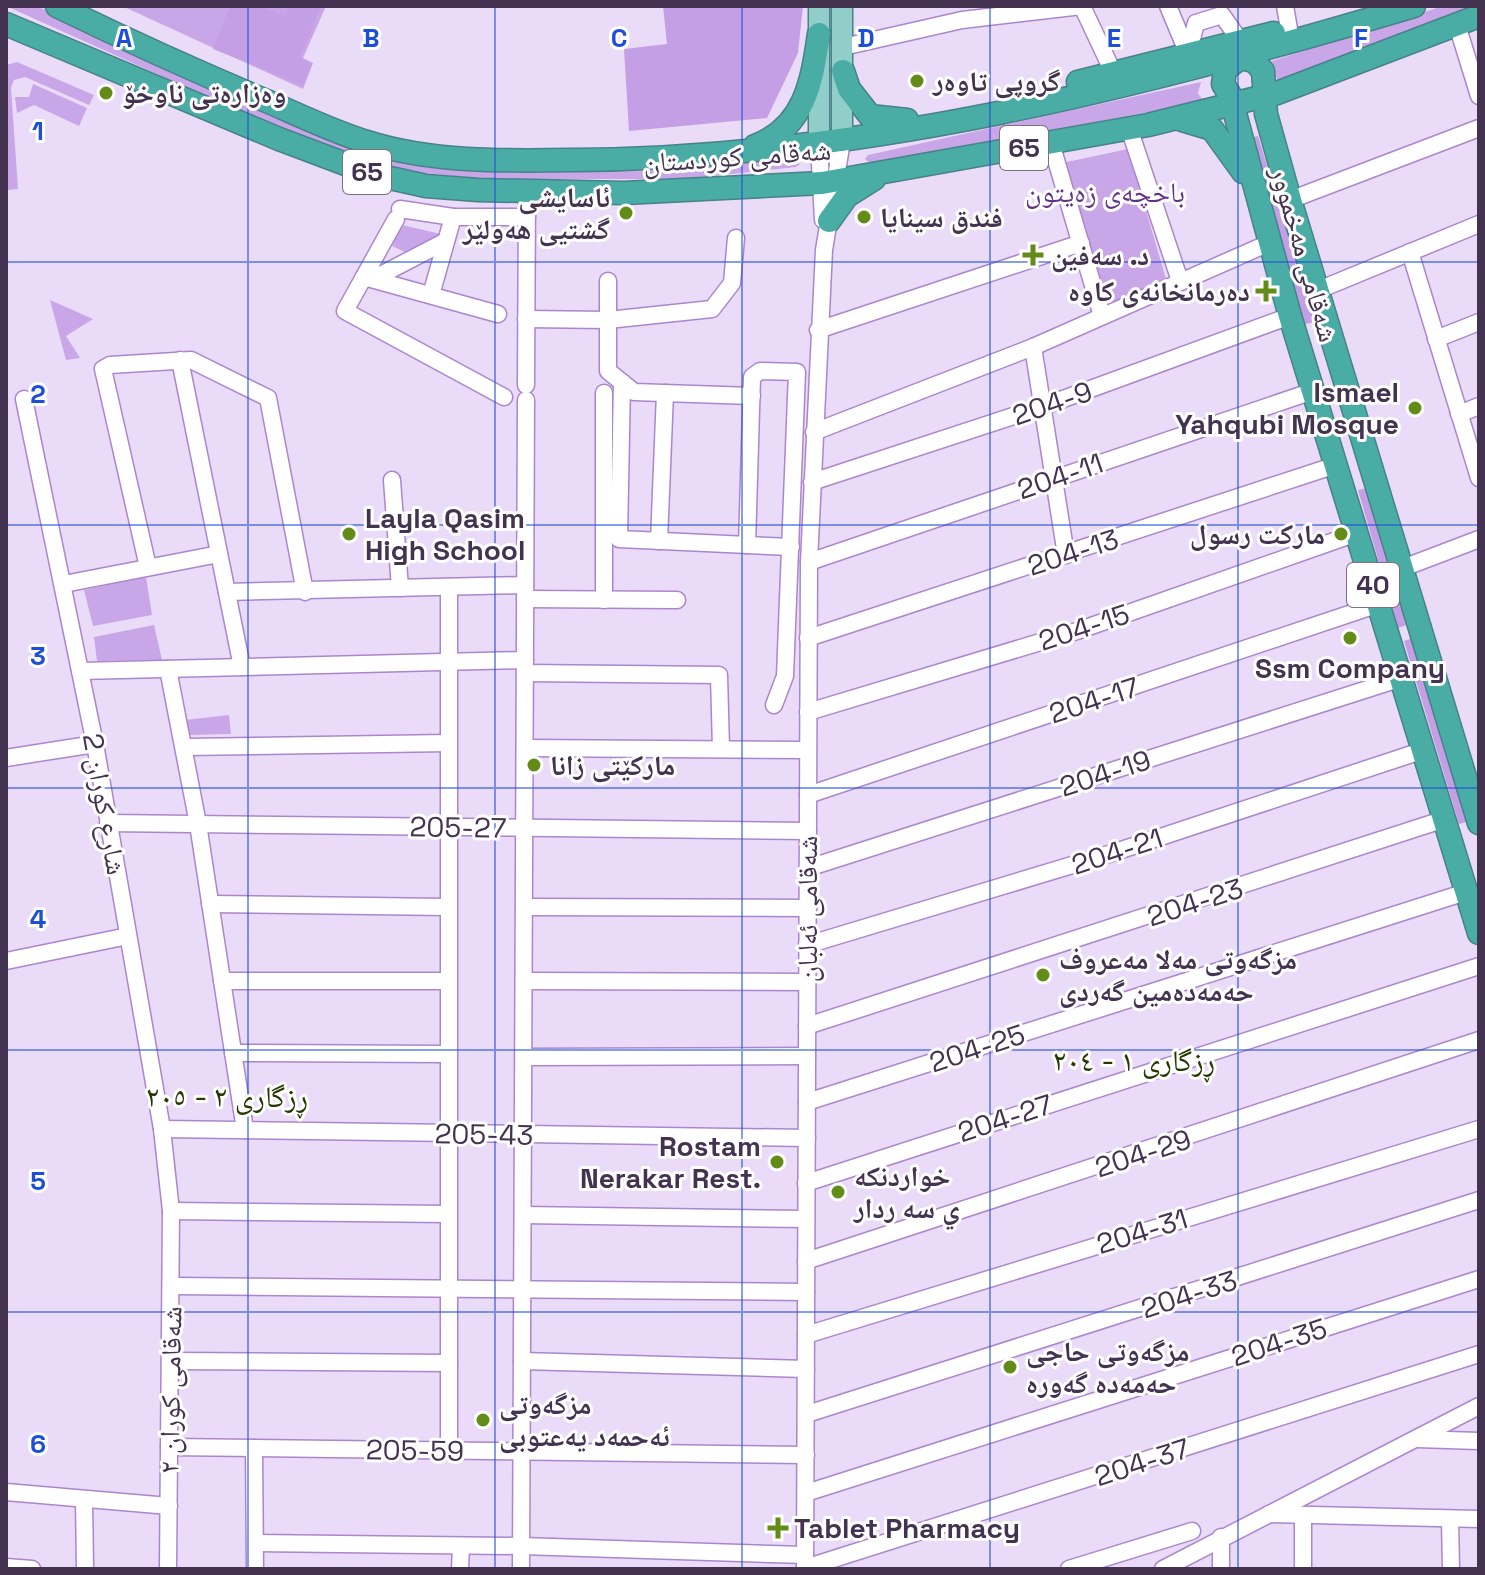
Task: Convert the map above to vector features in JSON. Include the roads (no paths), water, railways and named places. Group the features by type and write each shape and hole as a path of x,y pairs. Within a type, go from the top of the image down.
{"highway":[{"name":"شەقامی کوردستان","path":"57,6 105,31 367,142 431,155 527,161 731,154 842,141 1135,84 1241,50 1414,6"},
{"name":"شەقامی کوردستان","path":"1020,106 1065,85 1188,55 1241,50 1289,29 1372,6"},
{"name":"شەقامی کوردستان","path":"6,24 279,139 372,174 426,186 527,192 755,188 829,182 1051,143 1177,119 1248,95 1337,72 1479,16"},
{"path":"731,154 771,140 796,116 809,88 819,34"},
{"name":"شەقامی مەخموور","path":"1479,823 1316,291 1280,163 1248,95 1223,84 1225,70 1241,50 1259,65 1248,95 1256,193 1269,243 1479,933"},
{"path":"843,71 856,100 870,116 944,121"},
{"path":"1280,163 1280,127 1284,109 1293,98 1337,72"},
{"path":"1177,119 1207,126 1219,134 1256,193"},
{"path":"755,188 807,194 815,200 826,218 854,190 888,173 906,169"},
{"path":"1304,360 1303,346 1311,338 1324,337 1335,348"}],"main road":[{"path":"76,6 105,31"},
{"path":"819,6 819,145"},
{"path":"842,6 842,141"}],"street":[{"path":"843,47 962,20 1082,6 1113,72"},
{"path":"1168,6 1188,55"},
{"path":"1189,6 1195,27"},
{"path":"1285,6 1289,29"},
{"path":"1188,55 1196,23 1225,14 1241,50"},
{"path":"1457,25 1479,96"},
{"path":"1129,128 1180,281"},
{"path":"1290,200 1479,128"},
{"name":"شەقامی ئەلبان","path":"805,1564 809,562 818,330 826,218 829,182 842,141"},
{"path":"1051,143 1102,316"},
{"name":"شەقامی ئەلبان","path":"819,145 829,182"},
{"path":"521,1569 527,192"},
{"path":"504,397 345,311 368,278 398,214 527,217"},
{"path":"431,295 453,217"},
{"path":"1316,291 1479,224"},
{"path":"526,319 608,320 712,309 732,283 736,238"},
{"path":"368,278 446,241"},
{"path":"818,330 1081,243"},
{"path":"814,432 1033,347 1269,243"},
{"path":"1410,252 1479,478"},
{"path":"368,278 498,314"},
{"path":"608,281 608,371 634,392 752,396"},
{"name":"204-9","path":"812,482 1044,406 1290,316"},
{"path":"1436,339 1479,322"},
{"path":"1033,347 1066,555"},
{"path":"180,360 242,667"},
{"path":"148,567 102,372 110,365 191,360 262,393 272,410 305,592"},
{"path":"747,545 752,377 760,371 797,372 785,676 774,705"},
{"path":"622,382 619,539 791,547"},
{"name":"204-11","path":"809,562 1313,391"},
{"path":"604,393 604,600"},
{"path":"659,541 665,393"},
{"name":"شارع كوران 2","path":"24,399 95,744 162,1129 171,1211"},
{"path":"1459,414 1479,406"},
{"name":"204-13","path":"808,638 1336,465"},
{"path":"392,480 400,588"},
{"name":"204-15","path":"808,712 1077,631 1357,533"},
{"path":"1403,568 1479,539"},
{"path":"64,584 219,554"},
{"path":"227,592 449,587 604,600 677,600"},
{"path":"449,587 449,1451"},
{"name":"204-17","path":"808,795 1379,604"},
{"path":"80,671 448,662 719,675 721,749"},
{"path":"168,669 198,824 245,1130"},
{"name":"204-19","path":"808,868 1402,678"},
{"path":"184,747 448,743"},
{"path":"6,758 95,744"},
{"path":"525,748 808,750"},
{"name":"204-21","path":"807,945 1112,853 1424,750"},
{"name":"204-23","path":"807,1026 1445,819"},
{"name":"205-27","path":"108,823 808,831"},
{"name":"204-25","path":"807,1102 1466,892"},
{"path":"210,904 447,907"},
{"path":"524,907 808,908"},
{"path":"6,961 128,936"},
{"name":"204-27","path":"806,1183 1479,966"},
{"path":"222,981 448,981"},
{"path":"524,981 807,982"},
{"name":"204-29","path":"806,1261 1479,1040"},
{"path":"233,1053 448,1054"},
{"path":"524,1057 807,1056"},
{"name":"205-43","path":"162,1129 807,1138"},
{"name":"204-31","path":"806,1335 1479,1129"},
{"name":"204-33","path":"807,1414 1479,1200"},
{"path":"171,1211 448,1214"},
{"name":"شەقامی کوران ٢","path":"168,1569 171,1211"},
{"path":"523,1215 806,1219"},
{"name":"204-35","path":"806,1493 1479,1279"},
{"path":"171,1286 806,1292"},
{"name":"204-37","path":"255,1543 521,1546 805,1564 1479,1354"},
{"path":"170,1361 449,1363"},
{"path":"522,1361 806,1369"},
{"path":"1163,1569 1479,1406"},
{"path":"1413,1439 1479,1441"},
{"name":"205-59","path":"169,1447 806,1455"},
{"path":"254,1448 255,1569"},
{"path":"6,1492 169,1506"},
{"path":"84,1499 85,1569"},
{"path":"1266,1514 1479,1519"},
{"path":"1303,1515 1303,1569"},
{"path":"1450,1519 1451,1569"},
{"path":"1069,1569 1192,1531"},
{"path":"1221,1537 1221,1569"},
{"path":"460,1569 461,1546"},
{"path":"6,1568 32,1569"}],"place":[{"name":"گروپی تاوەر","path":"917,81"},
{"name":"وەزارەتی ناوخۆ","path":"106,93"},
{"name":"ئاسایشی گشتیی هەولێر","path":"626,213"},
{"name":"فندق سينايا","path":"864,217"},
{"name":"د. سەفین","path":"1033,255"},
{"name":"دەرمانخانەی کاوە","path":"1266,291"},
{"name":"Ismael Yahqubi Mosque","path":"1415,408"},
{"name":"Layla Qasim High School","path":"349,534"},
{"name":"مارکت رسول","path":"1341,534"},
{"name":"Ssm Company","path":"1350,638"},
{"name":"مارکێتی زانا","path":"534,765"},
{"name":"مزگەوتی مەلا مەعروف حەمەدەمین گەردی","path":"1043,975"},
{"name":"Rostam Nerakar Rest.","path":"777,1162"},
{"name":"خواردنكه ي سه ردار","path":"838,1192"},
{"name":"مزگه‌وتی حاجی حه‌مه‌ده‌ گه‌وره","path":"1010,1367"},
{"name":"مزگەوتی ئەحمەد یەعتوبی","path":"483,1420"},
{"name":"Tablet Pharmacy","path":"778,1528"}],"district":[{"name":"ڕزگاری ١ - ٢٠٤","path":"1134,1060"},
{"name":"ڕزگاری ٢ - ٢٠٥","path":"227,1096"}],"park label":[{"name":"باخچەی زەیتون","path":"1105,192"}]}
